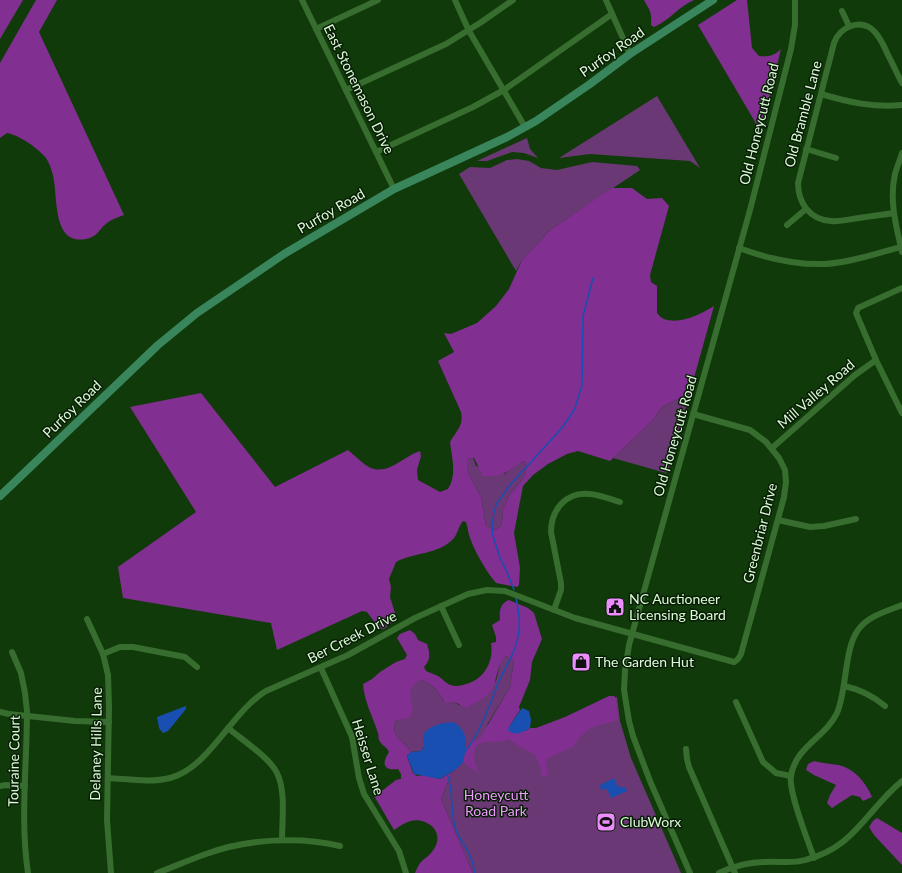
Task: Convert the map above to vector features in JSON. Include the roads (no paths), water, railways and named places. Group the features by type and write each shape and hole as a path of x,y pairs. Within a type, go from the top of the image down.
{"street":[{"name":"East Stonemason Drive","path":"302,0 394,189"},
{"path":"316,29 368,2 378,0"},
{"path":"455,0 469,31 525,127"},
{"path":"346,90 446,44 469,31 513,0"},
{"path":"606,0 630,54"},
{"name":"Purfoy Road","path":"0,496 152,350 175,330 284,254 394,189 465,158 525,127 590,84 630,54 713,0"},
{"name":"Old Honeycutt Road","path":"690,873 650,781 633,736 625,698 624,679 632,635 694,414 791,49 795,25 794,0"},
{"path":"842,11 849,26 864,25 875,31 880,38 902,83"},
{"path":"376,152 473,107 504,90 612,14"},
{"name":"Old Bramble Lane","path":"806,209 799,195 798,183 835,39 840,32 849,26"},
{"path":"821,94 866,105 882,107 902,105"},
{"path":"806,149 836,158"},
{"path":"739,248 785,261 808,264 824,264 902,249 894,213 894,182 902,153"},
{"path":"787,225 806,209 815,217 832,222 894,213"},
{"path":"902,288 860,307 856,311 876,360 902,413"},
{"name":"Mill Valley Road","path":"772,448 850,379 876,360"},
{"name":"Greenbriar Drive","path":"694,414 750,430 761,437 772,448 783,465 786,476 786,488 778,520 741,654 739,659 734,662"},
{"path":"554,610 559,598 562,583 551,532 551,525 555,511 563,502 580,494 590,494 620,502"},
{"path":"778,520 810,527 824,526 856,519"},
{"name":"Ber Creek Drive","path":"108,778 160,780 179,775 196,764 245,707 257,696 348,655 415,618 468,594 480,591 493,590 512,593 575,618 734,662"},
{"path":"814,858 792,791 791,776 799,755 835,717 839,708 844,686 851,644 859,629 870,619 902,605"},
{"path":"441,606 459,646"},
{"name":"Delaney Hills Lane","path":"87,619 103,654 108,675 109,706 107,820 111,873"},
{"path":"103,654 120,647 133,647 185,657 197,667"},
{"name":"Touraine Court","path":"12,652 21,673 27,716 25,850 28,873"},
{"name":"Heisser Lane","path":"321,668 352,737 359,778 364,794 399,851 406,873"},
{"path":"844,686 860,690 885,706"},
{"path":"736,702 763,762 776,773 791,776"},
{"path":"0,712 75,721 108,722"},
{"path":"228,728 269,762 277,772 282,790 282,840"},
{"path":"686,749 689,766 734,870"},
{"path":"719,873 734,870 757,862 794,862 814,858 831,850 852,835 902,781"},
{"path":"0,786 25,786"},
{"path":"157,873 213,852 255,843 282,840 304,840 325,842 340,846"}],"water":[{"path":"186,706 186,709 168,731 163,733 159,728 157,717"},
{"path":"522,708 529,711 531,720 530,728 519,733 513,733 508,730 509,727"},
{"path":"453,722 463,731 466,739 466,748 461,765 440,779 414,774 407,756 411,752 421,751 424,746 423,734 429,728 436,725"},
{"path":"614,778 618,787 625,787 627,791 611,798 607,789 601,790 600,785"}],"waterway":[{"path":"514,590 500,558 493,536 492,526 494,512 497,503 510,485 561,429 575,408 582,385 583,316 593,278"},
{"path":"464,753 476,736 517,643 519,632 519,612 516,598"},
{"path":"448,773 455,827 469,854 475,873"}],"place":[{"name":"NC Auctioneer Licensing Board","path":"615,607"},
{"name":"The Garden Hut","path":"581,662"},
{"name":"ClubWorx","path":"606,822"}],"park label":[{"name":"Honeycutt Road Park","path":"496,804"}]}
